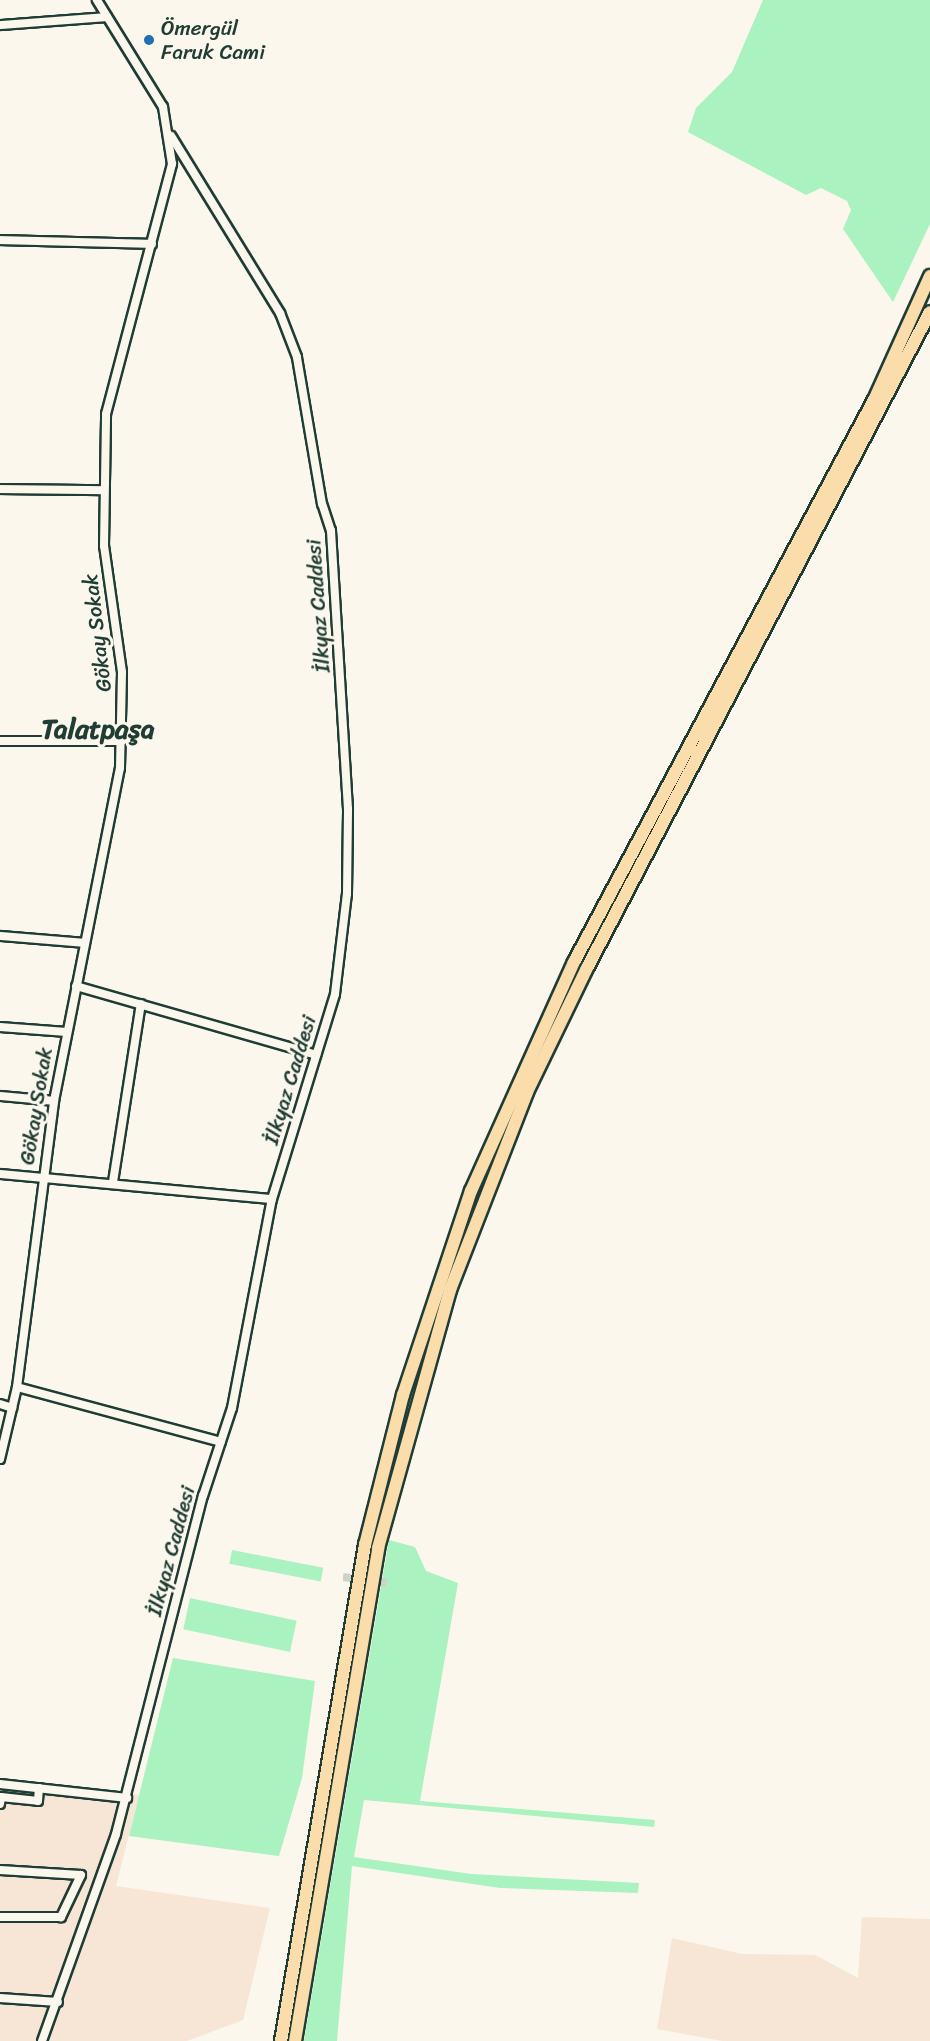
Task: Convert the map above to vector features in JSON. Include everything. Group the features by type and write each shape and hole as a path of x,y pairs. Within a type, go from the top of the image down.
{"highway":[{"path":"281,2041 366,1545 403,1395 471,1191 574,962 875,398 930,276"},
{"path":"295,2041 378,1548 450,1290 527,1092 586,968 930,312"}],"street":[{"name":"Gökay Sokak","path":"0,1459 17,1387 54,1101 122,741 122,672 104,546 104,490 109,395 171,173 171,136 158,98 97,0"},
{"path":"0,24 107,17"},
{"name":"İlkyaz Caddesi","path":"42,2041 58,2002 127,1798 221,1442 272,1199 339,974 348,872 332,531 285,324 171,136"},
{"path":"0,240 152,244"},
{"path":"0,489 104,490"},
{"path":"0,741 122,741"},
{"path":"0,936 85,943"},
{"path":"76,986 316,1055"},
{"path":"113,1182 141,1004"},
{"path":"0,1027 67,1032"},
{"path":"0,1095 54,1101"},
{"path":"0,1174 43,1174 272,1199"},
{"path":"17,1387 221,1442"},
{"path":"0,1404 12,1408"},
{"path":"0,1784 127,1798"},
{"path":"0,1804 1,1797 38,1801 39,1788"},
{"path":"0,1870 81,1875 61,1917 0,1917"},
{"path":"0,1998 58,2002"}],"shaded area":[{"path":"0,1782 139,1795 116,1886 270,1908 243,2020 187,2041 0,2041"},
{"path":"862,1917 930,1919 930,2041 722,2041 657,2029 672,1938 742,1954 815,1955 858,1978"}],"green space":[{"path":"763,0 930,0 930,224 893,302 843,229 851,210 847,201 821,188 806,195 688,132 696,108 732,72"},
{"path":"389,1540 415,1547 426,1571 458,1583 420,1801 655,1820 654,1827 364,1800 354,1857 471,1874 639,1883 638,1893 500,1888 352,1866 337,2041 304,2041"},
{"path":"232,1550 323,1568 321,1581 229,1564"},
{"path":"190,1598 297,1621 290,1652 183,1629"},
{"path":"173,1658 315,1681 302,1778 279,1856 129,1836"}],"tunnel":[{"path":"343,1577 388,1583"}],"place":[{"name":"Ömergül Faruk Cami","path":"149,40"}],"district":[{"name":"Talatpaşa","path":"98,730"}]}
